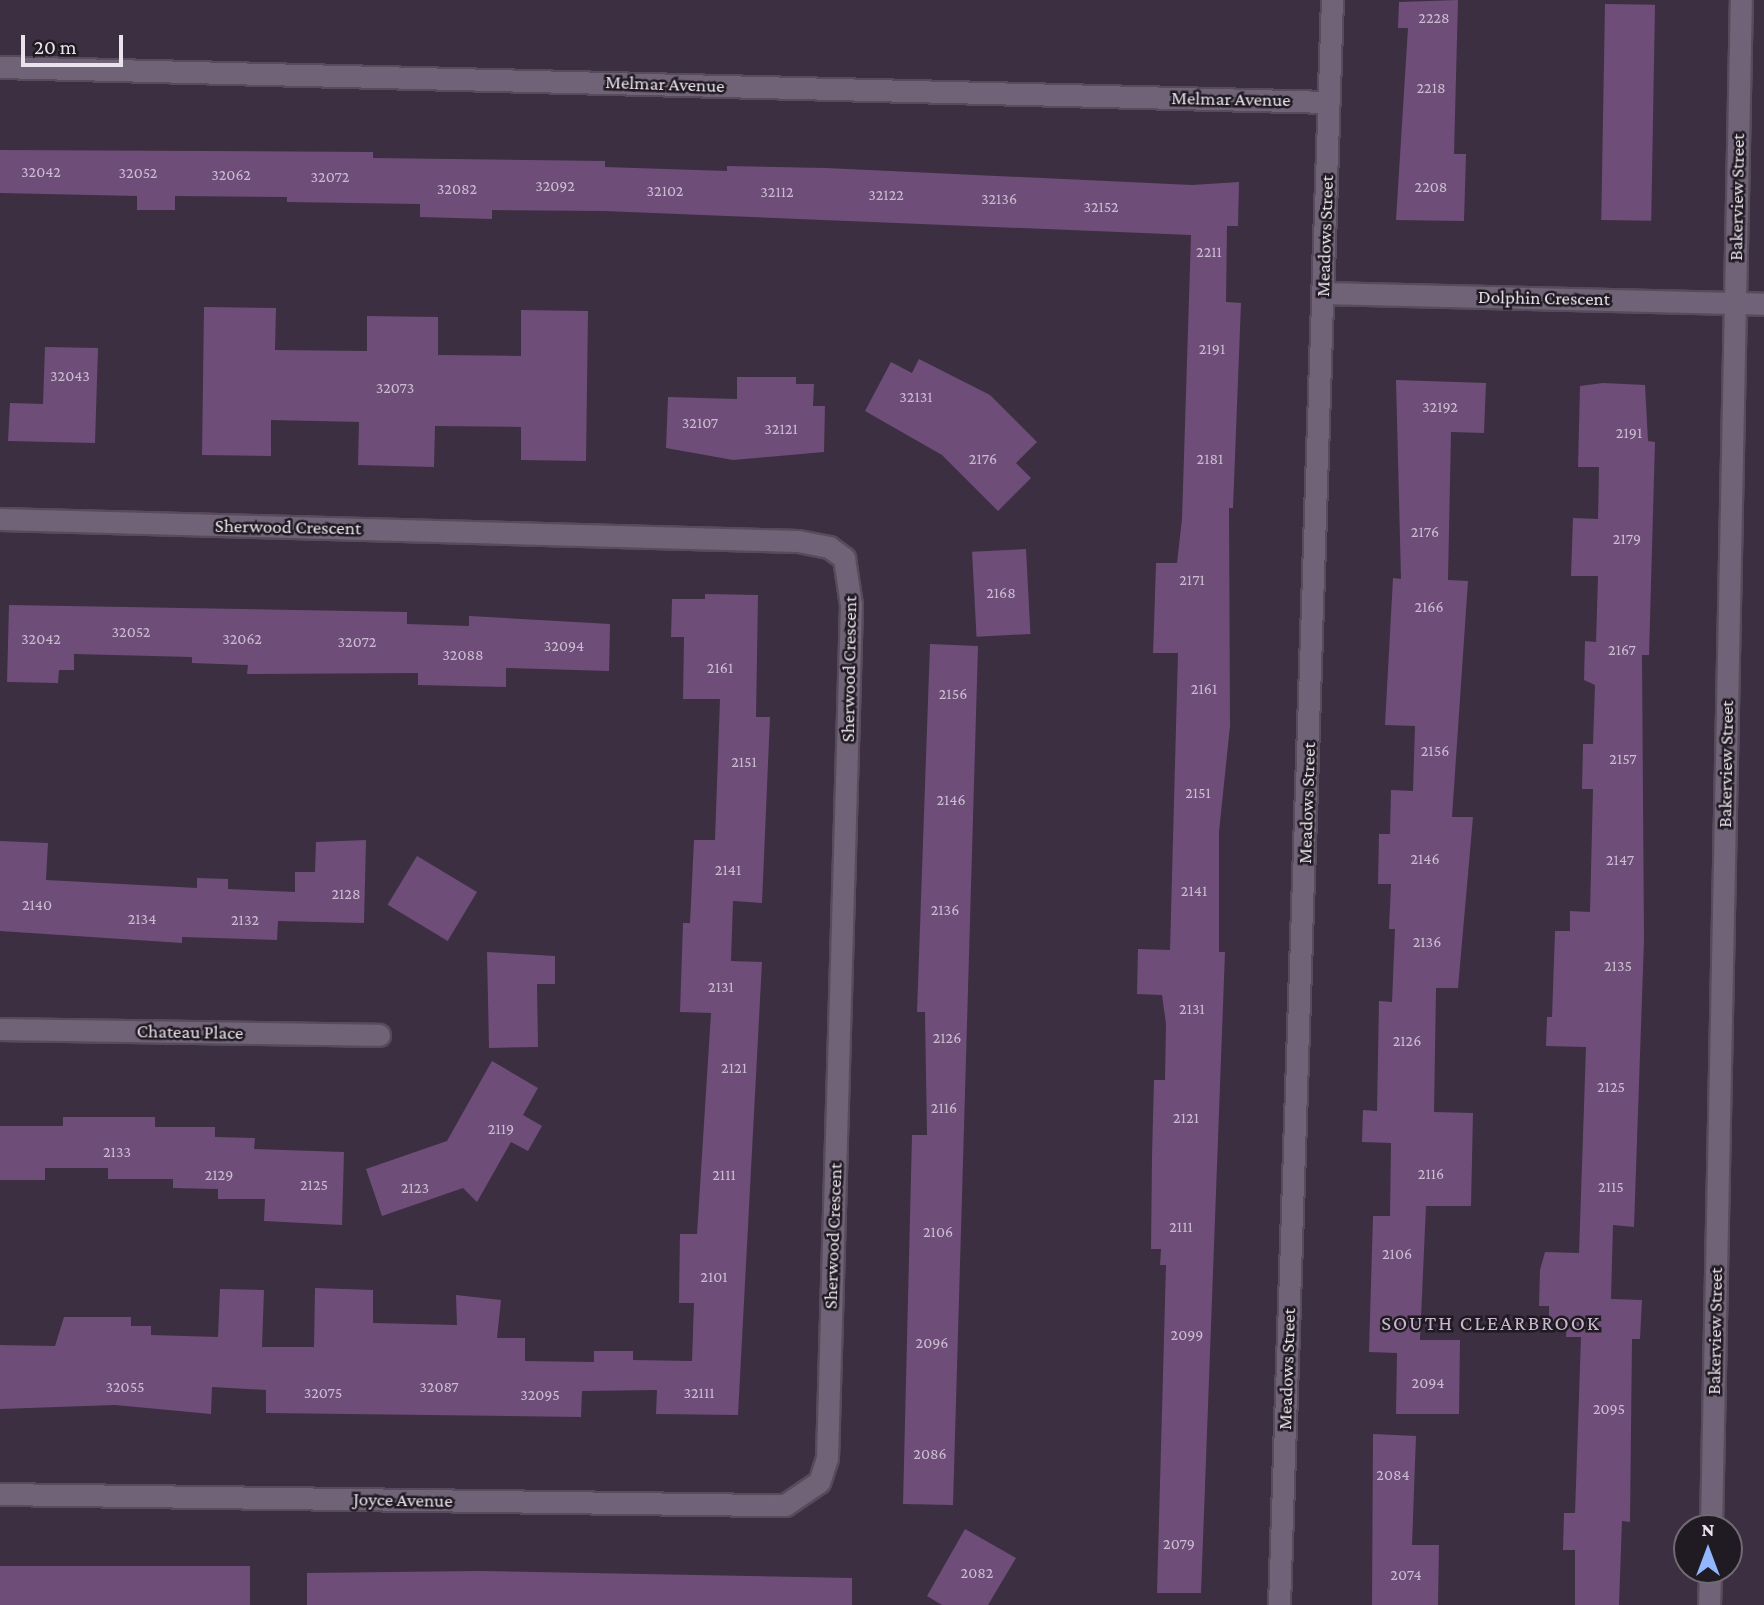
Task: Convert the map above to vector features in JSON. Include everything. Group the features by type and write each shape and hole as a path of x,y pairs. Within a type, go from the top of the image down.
{"street":[{"name":"Meadows Street","path":"1279,1605 1332,0"},
{"name":"Bakerview Street","path":"1711,1514 1741,0"},
{"name":"Melmar Avenue","path":"0,67 1329,102"},
{"name":"Dolphin Crescent","path":"1324,293 1764,304"},
{"name":"Sherwood Crescent","path":"0,520 798,541 830,547 844,558 851,605 827,1458 823,1476 804,1494"},
{"name":"Chateau Place","path":"0,1029 379,1035"},
{"name":"Joyce Avenue","path":"0,1494 766,1505 804,1494"},
{"path":"1709,1605 1710,1584"}],"building":[{"path":"1458,0 1454,154 1466,154 1464,221 1396,220 1408,28 1398,28 1399,2"},
{"path":"1605,4 1655,5 1651,221 1601,220"},
{"path":"0,150 373,152 373,158 605,161 605,167 727,171 727,166 826,168 1192,185 1239,182 1238,226 1227,226 1226,302 1241,303 1233,508 1229,508 1230,726 1219,832 1219,952 1225,952 1201,1593 1157,1593 1166,1265 1160,1265 1161,1249 1151,1249 1152,1156 1154,1080 1165,1080 1166,1024 1162,995 1137,994 1138,949 1170,950 1178,653 1153,653 1156,563 1177,563 1182,519 1191,235 604,211 492,210 492,219 420,217 420,204 287,202 287,197 175,196 175,210 137,210 137,196 0,193"},
{"path":"204,307 276,308 275,350 367,351 367,316 438,317 438,355 521,356 521,310 588,311 586,461 521,460 521,427 435,426 434,467 358,465 359,422 271,420 271,456 202,455"},
{"path":"45,347 98,348 95,443 8,441 10,403 43,404"},
{"path":"919,359 990,395 1037,442 1016,463 1031,478 998,511 942,455 865,411 891,362 912,373"},
{"path":"737,377 796,377 796,384 814,384 813,406 825,406 824,452 733,460 666,448 668,397 737,399"},
{"path":"1396,380 1486,383 1484,433 1451,432 1448,580 1468,581 1452,817 1473,817 1458,988 1436,988 1434,1112 1473,1113 1471,1206 1426,1206 1420,1340 1460,1340 1459,1414 1396,1414 1397,1353 1369,1352 1373,1216 1390,1216 1391,1143 1362,1142 1363,1110 1377,1111 1379,1001 1392,1002 1395,929 1389,929 1391,884 1378,884 1379,834 1390,834 1391,790 1413,791 1415,726 1385,725 1393,578 1401,579"},
{"path":"1603,383 1645,385 1648,441 1655,442 1649,655 1642,655 1644,940 1634,1227 1613,1225 1611,1299 1642,1300 1640,1339 1632,1339 1630,1522 1622,1521 1619,1605 1575,1605 1575,1550 1563,1550 1564,1513 1575,1513 1581,1337 1566,1337 1567,1321 1549,1321 1549,1306 1539,1306 1540,1270 1545,1252 1579,1253 1586,1047 1546,1046 1547,1017 1552,1017 1555,931 1570,931 1570,911 1590,912 1593,789 1582,789 1583,744 1593,744 1595,685 1584,680 1585,641 1596,642 1598,576 1571,576 1573,518 1598,519 1599,467 1578,467 1580,386"},
{"path":"1026,549 1030,634 977,637 972,552"},
{"path":"705,594 758,595 756,717 770,717 762,903 733,901 731,961 762,962 738,1415 656,1414 657,1390 582,1391 581,1417 266,1413 266,1390 212,1387 211,1414 115,1405 0,1409 0,1345 55,1346 64,1317 131,1317 131,1326 151,1326 151,1335 218,1337 220,1289 264,1290 262,1347 314,1347 315,1288 373,1290 373,1323 457,1325 456,1295 501,1300 497,1338 525,1338 525,1361 594,1362 594,1351 633,1351 633,1360 692,1361 694,1303 679,1303 680,1234 697,1234 711,1013 680,1012 683,923 690,923 694,840 715,840 720,699 683,699 684,637 671,637 672,599 705,599"},
{"path":"9,605 407,612 407,624 469,626 469,616 610,624 609,671 506,668 506,687 418,685 418,673 247,674 248,665 192,663 192,657 74,654 74,670 59,670 58,683 7,682"},
{"path":"930,644 978,646 953,1505 903,1504 912,1135 927,1135 925,1012 917,1012"},
{"path":"366,840 364,923 278,921 277,940 182,937 182,943 0,931 0,841 48,843 46,880 197,888 197,878 228,879 228,889 295,892 295,872 315,872 316,842"},
{"path":"417,856 477,892 448,941 388,905"},
{"path":"487,952 555,956 555,984 537,984 538,1047 489,1048"},
{"path":"492,1061 538,1088 523,1115 542,1126 528,1151 511,1142 477,1202 463,1188 382,1216 366,1169 447,1141"},
{"path":"63,1117 155,1117 155,1127 215,1127 215,1137 255,1138 254,1149 344,1152 342,1225 264,1221 265,1199 218,1199 218,1189 173,1188 173,1179 108,1179 108,1168 45,1168 45,1180 0,1180 0,1126 63,1126"},
{"path":"1373,1434 1416,1436 1412,1545 1439,1545 1438,1605 1372,1605"},
{"path":"965,1529 1016,1558 988,1605 942,1605 927,1596"},
{"path":"0,1566 250,1566 250,1605 0,1605"},
{"path":"479,1571 852,1578 852,1605 307,1605 307,1573"}],"district":[{"name":"SOUTH CLEARBROOK","path":"1491,1323"}]}
